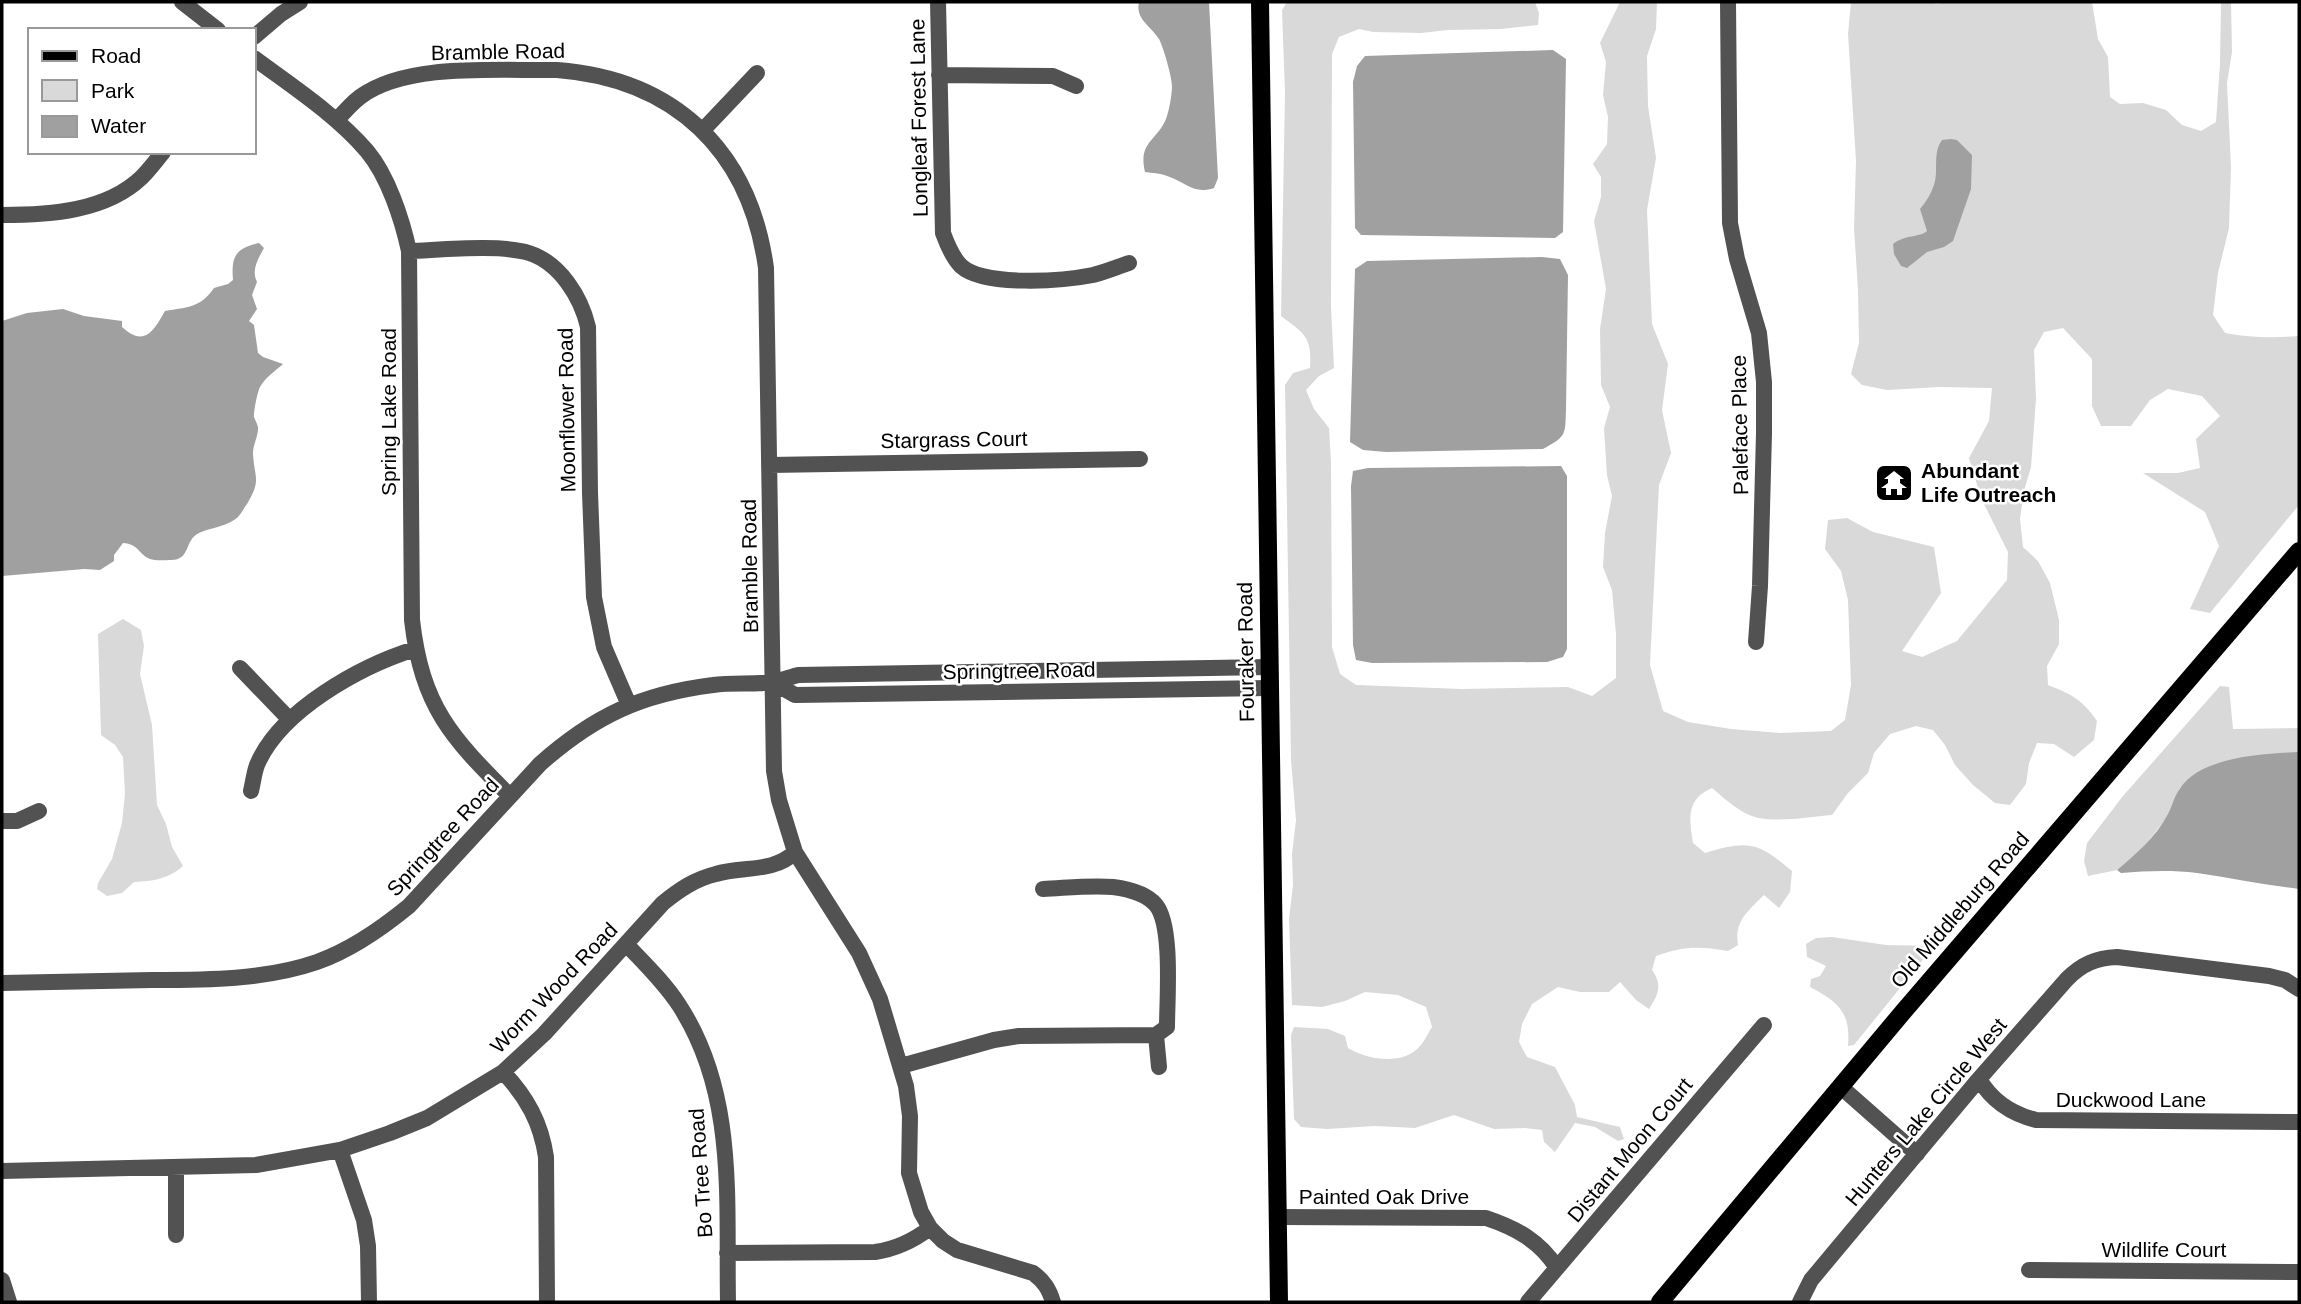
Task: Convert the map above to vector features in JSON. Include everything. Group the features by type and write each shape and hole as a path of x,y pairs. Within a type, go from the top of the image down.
{"main road":[{"name":"Fouraker Road","path":"1260,2 1279,1302"},
{"name":"Old Middleburg Road","path":"1660,1302 1840,1087 2299,551"}],"street":[{"path":"182,2 215,28"},
{"path":"256,35 281,13 300,2"},
{"name":"Longleaf Forest Lane","path":"938,2 943,233 948,248 961,266 983,278 1043,279 1092,275 1129,263"},
{"name":"Paleface Place","path":"1728,2 1730,223 1737,259 1759,333 1763,382 1764,446 1756,642"},
{"name":"Spring Lake Road","path":"256,59 337,120 369,153 397,209 409,251 412,620 415,649 441,719 467,754 510,796"},
{"name":"Bramble Road","path":"337,120 370,91 398,79 419,74 557,71 599,75 656,97 703,130 717,145 738,177 751,206 762,245 766,284 774,771 779,800 795,852 859,953 880,999 906,1086 910,1116 911,1184 921,1212 930,1228 957,1250 1033,1273 1043,1281 1054,1302"},
{"path":"703,130 757,73"},
{"path":"939,75 1053,76 1076,86"},
{"path":"2,215 57,213 98,203 141,179 161,154"},
{"name":"Moonflower Road","path":"409,251 504,250 531,254 560,274 581,304 588,327 594,597 604,647 629,705"},
{"name":"Stargrass Court","path":"769,465 1140,459"},
{"path":"251,791 257,765 280,729 306,706 351,676 376,663 415,649"},
{"name":"Springtree Road","path":"2,983 218,979 285,971 316,963 353,946 409,906 540,764 568,740 607,715 649,697 718,684 772,682 798,675 1269,667"},
{"path":"240,668 290,720"},
{"name":"Springtree Road","path":"772,682 795,695 1269,688"},
{"path":"2,821 18,821 39,811"},
{"name":"Worm Wood Road","path":"2,1171 256,1165 340,1150 427,1118 503,1072 544,1034 663,903 692,882 716,874 761,867 780,861 795,852"},
{"path":"901,1066 994,1040 1019,1036 1156,1035 1167,1027 1166,932 1163,915 1157,905 1138,892 1112,887 1043,889"},
{"name":"Bo Tree Road","path":"626,944 678,1003 704,1049 715,1083 725,1147 728,1302"},
{"name":"Hunters Lake Circle West","path":"1800,1302 1811,1280 1979,1079 2067,979 2083,965 2095,960 2117,957 2269,976 2285,980 2299,989"},
{"name":"Distant Moon Court","path":"1528,1302 1764,1025"},
{"path":"1156,1035 1159,1067"},
{"path":"503,1072 524,1097 542,1135 545,1157 547,1302"},
{"name":"Duckwood Lane","path":"1979,1079 2001,1105 2036,1121 2299,1122"},
{"path":"1840,1087 1917,1154"},
{"path":"340,1150 364,1220 368,1246 369,1302"},
{"path":"176,1167 176,1235"},
{"name":"Painted Oak Drive","path":"1278,1217 1486,1219 1522,1233 1540,1246 1557,1268"},
{"path":"727,1254 875,1252 890,1250 916,1239 930,1228"},
{"name":"Wildlife Court","path":"2029,1270 2299,1272"},
{"path":"2,1280 9,1302"}],"green space":[{"path":"1287,2 1535,2 1539,13 1538,25 1501,29 1421,33 1359,29 1339,37 1332,54 1331,307 1334,368 1319,376 1306,390 1314,409 1329,428 1332,647 1340,674 1356,685 1462,689 1568,687 1592,696 1616,678 1612,590 1603,567 1605,533 1612,496 1607,475 1604,428 1610,407 1601,385 1600,329 1606,289 1594,221 1601,197 1601,177 1593,164 1607,144 1608,117 1603,95 1606,62 1600,43 1620,2 1657,2 1656,29 1647,56 1648,106 1656,158 1647,210 1652,324 1668,364 1662,410 1671,453 1659,485 1650,665 1663,711 1688,722 1780,733 1831,731 1845,720 1851,685 1848,600 1841,571 1825,549 1828,520 1847,518 1873,532 1934,547 1941,593 1902,651 1922,657 1957,641 2007,580 2008,552 1981,498 1969,458 1989,421 1992,388 1887,390 1862,385 1851,374 1859,343 1854,228 1856,161 1848,34 1851,2 2092,2 2098,39 2108,57 2110,97 2120,104 2143,103 2166,110 2182,125 2201,131 2216,122 2221,2 2231,2 2232,52 2227,83 2231,168 2229,228 2218,273 2213,315 2225,333 2262,337 2299,336 2299,505 2210,613 2190,609 2219,546 2205,512 2143,473 2178,473 2200,468 2196,439 2220,416 2202,396 2168,389 2150,400 2131,426 2101,426 2092,406 2092,359 2063,328 2044,332 2034,350 2036,399 2031,467 2020,519 2023,547 2038,561 2050,583 2059,620 2059,644 2047,666 2048,685 2076,698 2087,708 2097,721 2094,740 2074,757 2054,744 2037,743 2029,763 2026,784 2010,805 1995,803 1973,785 1955,765 1945,745 1933,730 1916,726 1890,734 1874,753 1868,773 1848,793 1832,815 1786,819 1759,818 1740,810 1712,788 1697,798 1690,818 1693,843 1705,853 1732,846 1752,846 1770,854 1792,871 1790,892 1779,908 1764,895 1740,923 1738,945 1728,951 1692,948 1656,956 1652,970 1658,990 1649,1009 1636,1000 1620,982 1609,992 1580,992 1558,987 1532,1004 1522,1024 1519,1042 1527,1057 1555,1067 1575,1105 1577,1117 1620,1127 1624,1139 1618,1141 1595,1127 1575,1123 1555,1152 1544,1142 1542,1130 1494,1129 1454,1115 1415,1128 1375,1126 1327,1129 1301,1127 1294,1119 1291,1035 1294,1027 1328,1029 1345,1036 1348,1048 1356,1052 1375,1058 1395,1059 1413,1052 1422,1044 1432,1027 1426,1007 1398,995 1365,992 1322,1007 1292,1005 1289,919 1296,820 1291,760 1285,385 1293,373 1310,368 1310,349 1305,337 1281,316 1285,92 1282,10"},
{"path":"123,619 141,630 144,646 140,674 152,725 157,805 172,847 183,866 166,877 134,882 122,893 107,896 97,889 98,883 112,859 122,823 125,794 123,757 115,745 101,735 98,634"},
{"path":"2220,686 2229,687 2233,729 2299,728 2299,752 2215,764 2195,774 2180,788 2168,816 2142,849 2117,870 2088,876 2084,861 2087,843 2123,796"},
{"path":"1832,937 1886,945 1934,946 1854,1045 1848,1046 1847,1025 1841,1009 1810,987 1811,979 1820,976 1826,966 1807,957 1806,944 1816,938"}],"water":[{"path":"1139,2 1209,2 1218,178 1214,188 1195,189 1164,175 1145,172 1144,154 1166,119 1172,86 1161,43 1141,18"},
{"path":"1553,50 1566,59 1563,232 1555,238 1361,235 1355,228 1353,82 1357,66 1365,56"},
{"path":"1942,140 1957,140 1972,155 1971,189 1953,241 1927,252 1907,268 1901,266 1894,254 1893,244 1927,231 1920,209 1934,185 1939,145"},
{"path":"259,243 264,248 256,265 257,282 252,295 257,309 249,321 254,325 258,353 283,364 265,381 258,393 254,417 258,433 253,453 256,483 252,496 240,515 230,522 194,536 185,553 177,559 150,559 132,545 123,543 114,555 114,561 100,570 2,576 2,321 27,313 63,309 84,316 122,321 122,327 130,333 143,336 153,330 165,311 198,303 214,288 233,280 236,255"},
{"path":"1542,257 1560,259 1568,275 1566,418 1565,430 1557,441 1543,449 1386,452 1363,450 1350,442 1355,269 1367,261"},
{"path":"1561,466 1567,476 1567,649 1563,657 1547,662 1372,663 1356,660 1353,645 1353,471 1368,468"},
{"path":"2299,752 2299,889 2178,871 2121,873 2117,870 2152,838 2168,814 2179,790 2201,770 2233,759"}],"place":[{"name":"Abundant Life Outreach","path":"1894,483"}]}
